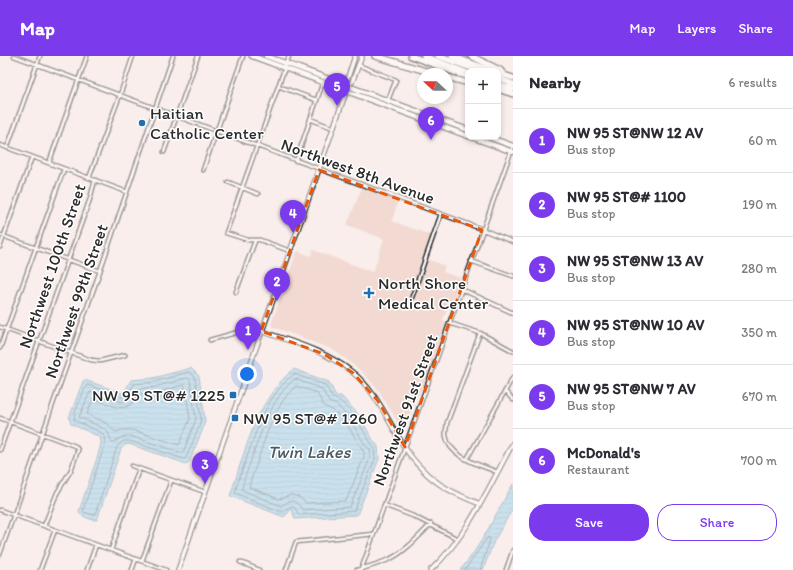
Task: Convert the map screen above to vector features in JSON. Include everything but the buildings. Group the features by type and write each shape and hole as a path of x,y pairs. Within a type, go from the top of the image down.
{"highway":[{"path":"375,56 417,68"},
{"path":"411,56 465,76"},
{"path":"424,56 465,71"},
{"path":"438,56 471,68"},
{"path":"452,56 485,68"},
{"path":"471,56 500,70 504,75"},
{"path":"501,74 513,78"},
{"path":"453,79 465,82"},
{"path":"501,79 513,84"},
{"path":"501,86 512,92"},
{"path":"501,90 512,92"},
{"path":"501,93 512,92"}],"main road":[{"path":"252,56 286,66 465,135"},
{"path":"266,56 323,82 388,100 465,129"},
{"path":"347,89 346,80 355,56"},
{"path":"178,570 333,128 347,89 352,82 362,56"},
{"path":"398,110 402,109 418,115 422,113"},
{"path":"433,123 437,121 446,125 450,123"},
{"path":"479,140 512,152"},
{"path":"496,140 513,146"},
{"path":"261,331 324,354 353,372 378,401 405,447 420,468 433,480 447,489 480,504"},
{"path":"431,570 443,559 458,539 480,504 513,443"}],"street":[{"name":"Northwest 8th Avenue","path":"14,56 513,242"},
{"path":"7,148 40,56"},
{"path":"49,163 87,56"},
{"name":"Northwest 100th Street","path":"88,178 120,95 133,56"},
{"name":"Northwest 99th Street","path":"0,554 100,271 173,56"},
{"path":"164,152 198,56"},
{"path":"203,170 243,56"},
{"path":"289,56 226,233 248,240 260,240 290,251"},
{"path":"358,65 396,80 388,100"},
{"path":"296,161 323,82"},
{"path":"278,86 316,100"},
{"path":"310,120 333,128"},
{"path":"0,146 127,192"},
{"name":"Northwest 91st Street","path":"362,569 513,146"},
{"path":"0,247 32,157"},
{"path":"0,348 64,169"},
{"name":"Northwest 100th Street","path":"0,450 90,199 95,180"},
{"path":"228,182 258,194"},
{"path":"412,297 441,214"},
{"path":"0,235 100,271"},
{"path":"236,292 255,240"},
{"path":"471,261 513,276"},
{"path":"461,289 513,313"},
{"path":"449,323 480,333 513,351"},
{"path":"0,326 39,342 91,360 97,361 125,355"},
{"path":"210,340 249,329 261,331"},
{"path":"480,333 447,423 446,435 449,445 455,452 467,460 497,472"},
{"path":"467,460 513,377"},
{"path":"505,391 513,400"},
{"path":"0,418 75,446 78,450 71,470 57,493 44,526"},
{"path":"132,466 171,481 206,492"},
{"path":"111,550 140,469"},
{"path":"142,561 171,481"},
{"path":"384,505 414,516 458,539"},
{"path":"0,510 166,570"},
{"path":"357,570 376,565 391,558 408,547 431,524"},
{"path":"40,570 55,530"},
{"path":"286,570 296,542 374,534"},
{"path":"87,570 96,545"},
{"path":"506,570 513,550"},
{"path":"132,570 136,559"},
{"path":"240,562 259,570"}],"highlighted area":[{"path":"319,170 482,230 405,447 378,401 353,373 324,354 261,331"}],"shaded area":[{"name":"North Shore Medical Center","path":"362,187 398,201 392,221 436,237 428,259 445,266 443,272 461,278 450,309 447,309 443,320 446,322 423,387 416,397 406,425 400,426 379,391 362,372 342,356 331,349 273,327 271,324 297,251 311,256 313,250 373,272 384,239 347,225"}],"water":[{"path":"191,368 199,376 205,420 203,429 189,462 186,464 129,444 125,445 121,449 97,520 89,519 82,515 79,511 101,443 100,437 71,424 69,418 83,381 85,380 122,393 125,391 131,380 153,378"},
{"name":"Twin Lakes","path":"294,369 329,382 336,396 341,396 358,414 378,446 379,459 357,515 295,519 292,510 284,517 230,496 253,427 261,411 270,395 281,381"},
{"path":"513,484 513,508 494,541 483,570 460,570 482,540"}],"place":[{"name":"NW 95 ST@NW 7 AV","path":"337,106"},
{"name":"Haitian Catholic Center","path":"142,123"},
{"name":"McDonald's","path":"431,140"},
{"name":"NW 95 ST@NW 10 AV","path":"293,233"},
{"name":"North Shore Medical Center","path":"369,293"},
{"name":"NW 95 ST@# 1100","path":"277,301"},
{"name":"NW 95 ST@NW 12 AV","path":"248,350"},
{"name":"NW 95 ST@# 1225","path":"233,395"},
{"name":"NW 95 ST@# 1260","path":"235,418"},
{"name":"NW 95 ST@NW 13 AV","path":"205,484"}]}
